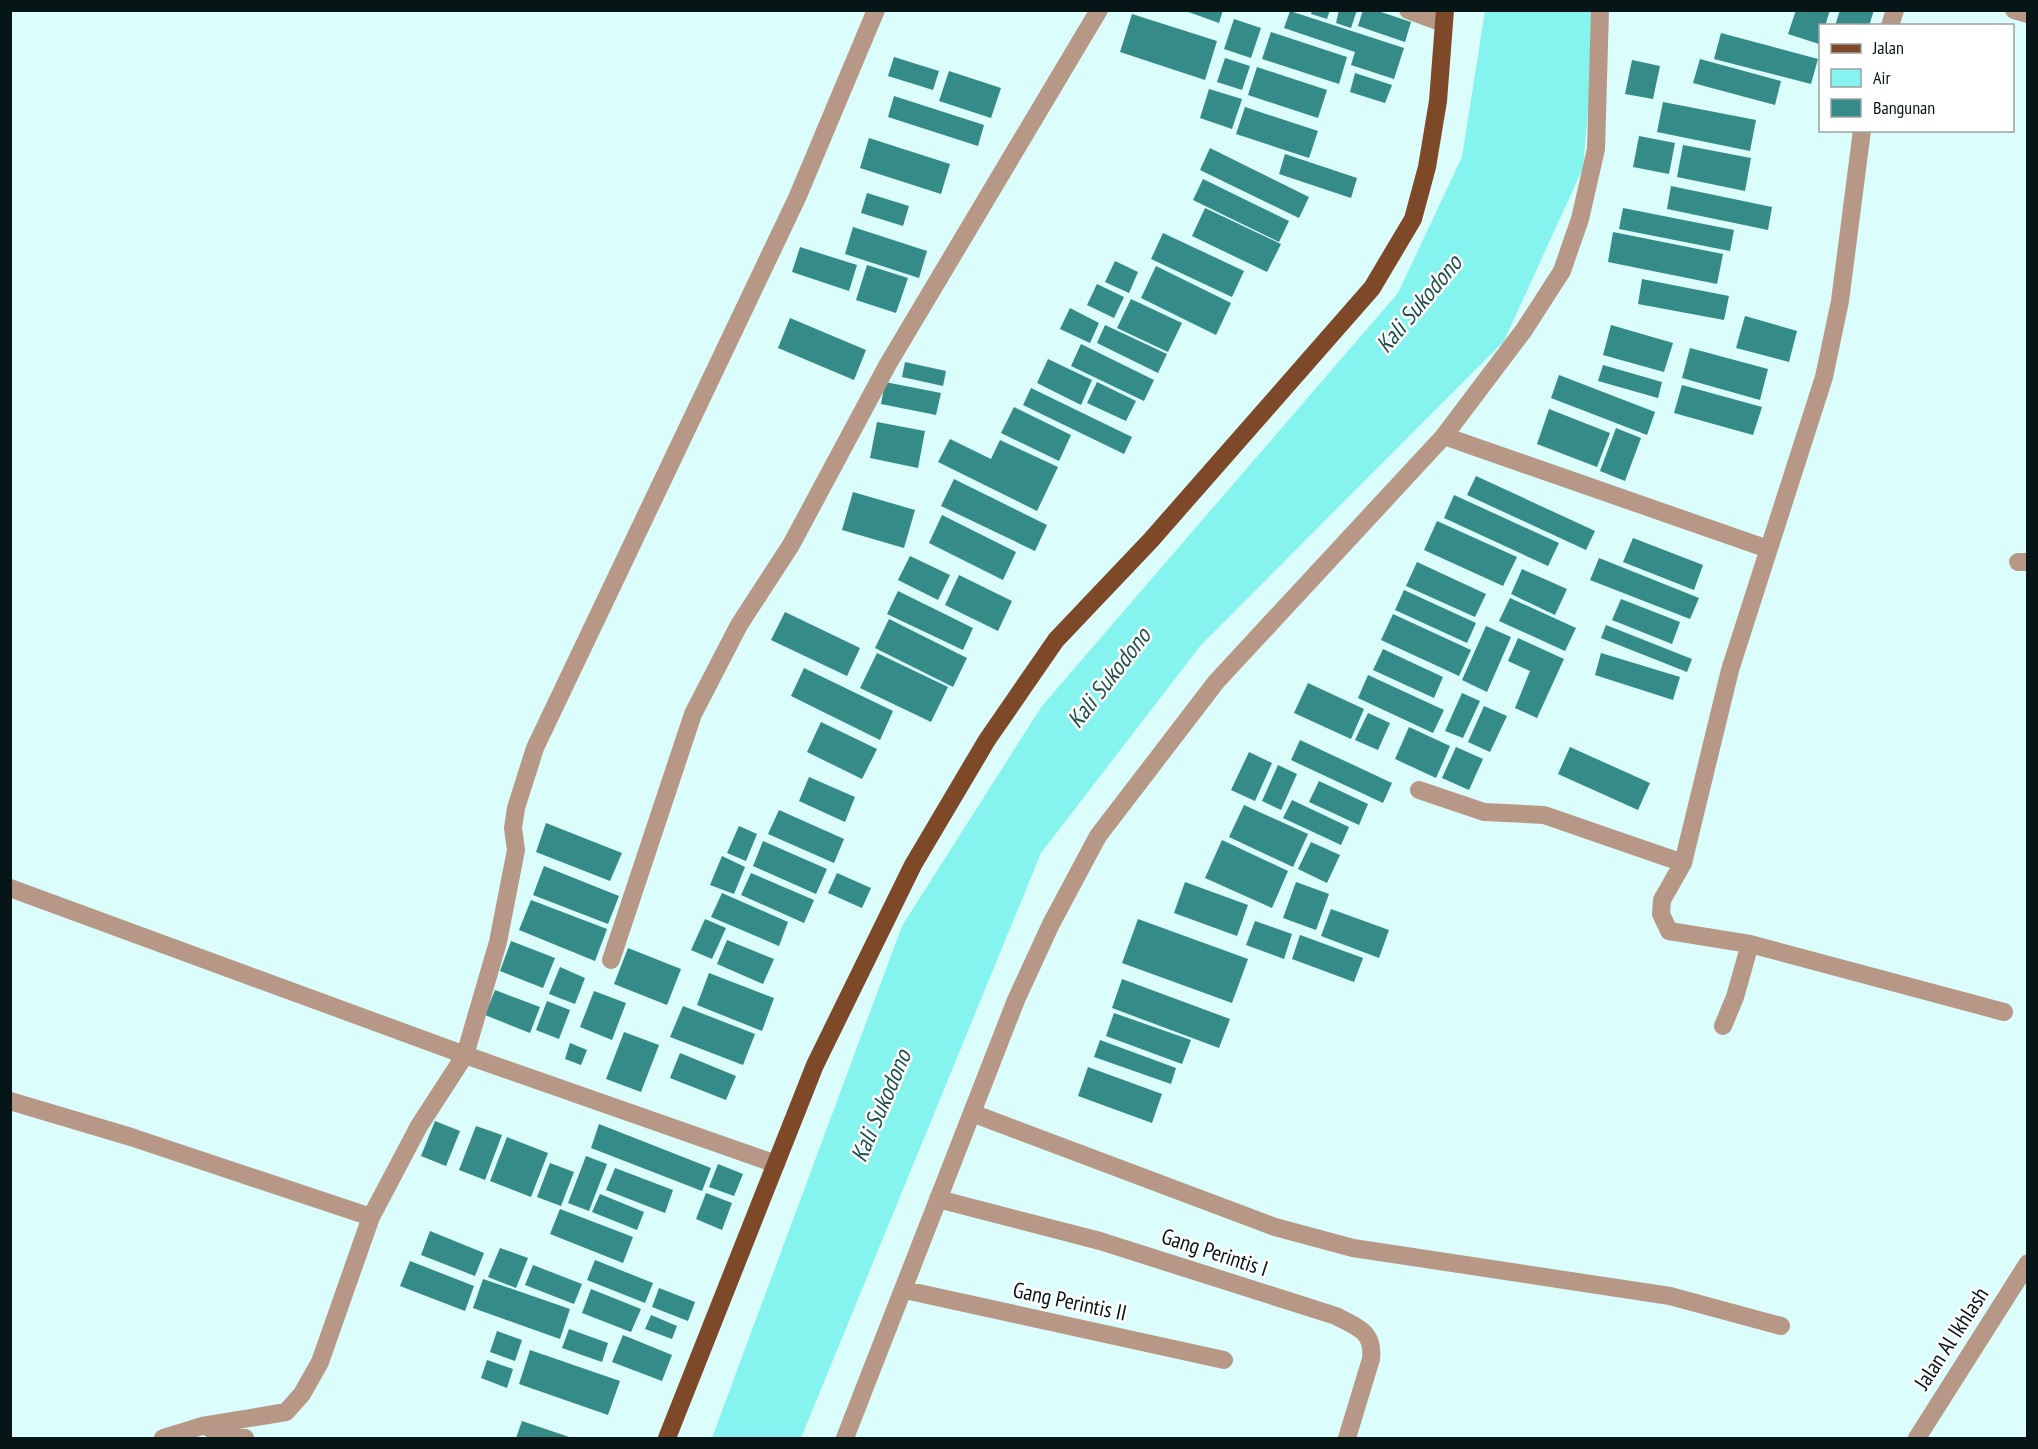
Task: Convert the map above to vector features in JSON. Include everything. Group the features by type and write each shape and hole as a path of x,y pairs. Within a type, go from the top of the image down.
{"main road":[{"path":"667,1438 814,1065 913,864 987,740 1056,640 1151,540 1372,288 1413,219 1427,167 1438,101 1444,17"}],"street":[{"path":"163,1438 202,1426 286,1412 302,1394 320,1362 371,1217 419,1126 465,1055 498,942 516,850 513,828 516,808 535,748 796,198 876,10"},
{"path":"611,960 693,714 729,645 791,545 888,364 1099,10"},
{"path":"1408,10 1444,17"},
{"path":"846,1438 1016,1000 1051,924 1098,836 1216,682 1444,436 1524,330 1562,271 1580,219 1596,149 1600,10"},
{"path":"2013,10 2028,14"},
{"path":"1862,132 1840,301 1824,377 1730,670 1683,863 1662,900 1661,914 1669,931 1750,944 2004,1011"},
{"path":"1444,436 1768,549"},
{"path":"1419,790 1484,812 1544,815 1683,863"},
{"path":"10,888 465,1055 776,1164"},
{"path":"1723,1026 1735,997 1750,944"},
{"path":"10,1101 131,1137 371,1217"},
{"path":"972,1113 1275,1227 1353,1248 1670,1296 1781,1326"},
{"name":"Gang Perintis I","path":"938,1199 1100,1241 1335,1316 1368,1334 1372,1346 1371,1359 1347,1438"},
{"name":"Jalan Al Ikhlash","path":"1917,1438 2028,1263"},
{"name":"Gang Perintis II","path":"904,1290 1224,1360"},
{"path":"202,1426 244,1438"}],"water":[{"name":"Kali Sukodono","path":"1485,11 1597,11 1583,168 1504,341 1201,645 1041,853 801,1438 712,1438 902,926 1042,706 1398,293 1462,157"}],"building":[{"path":"1183,10 1223,10 1219,23"},
{"path":"1312,10 1330,10 1327,19 1311,14"},
{"path":"1339,10 1357,10 1351,28 1336,23"},
{"path":"1363,10 1375,10 1411,22 1405,42 1358,26"},
{"path":"1796,10 1830,10 1826,24 1819,24 1819,44 1788,34"},
{"path":"1840,10 1874,10 1870,24 1836,24"},
{"path":"1290,11 1404,48 1394,79 1351,65 1355,52 1284,28"},
{"path":"1132,14 1217,41 1205,80 1120,52"},
{"path":"1234,19 1261,28 1251,58 1224,49"},
{"path":"1271,32 1347,57 1339,84 1262,59"},
{"path":"1721,33 1818,59 1811,84 1714,59"},
{"path":"894,57 939,71 933,90 888,76"},
{"path":"1225,58 1250,66 1242,90 1217,82"},
{"path":"1700,59 1781,81 1775,105 1693,83"},
{"path":"1632,60 1660,66 1653,99 1625,94"},
{"path":"1257,67 1327,90 1318,118 1248,95"},
{"path":"949,71 1001,88 991,118 939,101"},
{"path":"1355,73 1392,85 1385,103 1350,92"},
{"path":"1209,89 1242,99 1232,129 1200,118"},
{"path":"894,96 984,125 978,146 888,117"},
{"path":"1663,102 1756,120 1750,151 1657,132"},
{"path":"1245,107 1318,131 1309,158 1236,134"},
{"path":"1639,136 1675,143 1669,174 1633,167"},
{"path":"869,138 950,164 941,194 860,168"},
{"path":"1683,145 1751,158 1745,191 1677,177"},
{"path":"1210,148 1309,197 1299,218 1200,170"},
{"path":"1285,154 1357,178 1351,198 1279,174"},
{"path":"1203,179 1289,221 1279,242 1193,200"},
{"path":"1671,186 1772,207 1768,230 1667,209"},
{"path":"867,193 909,206 903,226 861,213"},
{"path":"1205,208 1281,244 1267,272 1192,236"},
{"path":"1623,208 1734,230 1730,251 1619,229"},
{"path":"853,227 927,251 919,278 845,254"},
{"path":"1613,232 1723,254 1717,284 1608,262"},
{"path":"1163,233 1244,271 1232,297 1151,259"},
{"path":"800,247 857,265 849,291 792,272"},
{"path":"1115,261 1138,272 1129,293 1105,282"},
{"path":"867,265 908,278 896,313 856,300"},
{"path":"1156,266 1231,303 1216,335 1141,298"},
{"path":"1642,279 1729,296 1724,320 1638,304"},
{"path":"1097,284 1124,297 1114,318 1087,305"},
{"path":"1131,299 1182,323 1168,352 1117,328"},
{"path":"1070,308 1099,323 1090,343 1060,329"},
{"path":"1745,316 1797,331 1789,362 1736,348"},
{"path":"790,318 866,350 854,380 778,348"},
{"path":"1105,325 1167,354 1158,373 1097,343"},
{"path":"1611,325 1673,343 1664,372 1603,355"},
{"path":"1081,344 1154,380 1144,401 1071,366"},
{"path":"1690,348 1768,369 1760,400 1682,378"},
{"path":"1048,359 1092,380 1081,405 1037,383"},
{"path":"905,362 946,371 943,386 902,377"},
{"path":"1603,365 1662,382 1658,398 1598,381"},
{"path":"1559,375 1655,412 1647,435 1551,398"},
{"path":"885,382 941,393 936,415 881,404"},
{"path":"1097,382 1136,401 1126,421 1087,403"},
{"path":"1682,385 1762,407 1753,435 1674,413"},
{"path":"1031,388 1132,437 1124,454 1023,405"},
{"path":"1014,407 1071,435 1059,461 1001,433"},
{"path":"1549,409 1610,433 1597,467 1537,444"},
{"path":"877,422 925,431 918,468 870,458"},
{"path":"1616,428 1641,438 1625,481 1600,471"},
{"path":"950,439 991,459 1000,440 1058,467 1037,511 938,462"},
{"path":"1476,476 1595,531 1586,550 1467,495"},
{"path":"954,479 1047,525 1035,551 941,506"},
{"path":"853,492 915,510 904,548 842,530"},
{"path":"1454,495 1559,543 1548,566 1444,518"},
{"path":"942,515 1016,552 1003,580 929,543"},
{"path":"1437,521 1517,557 1503,586 1424,550"},
{"path":"1633,538 1703,565 1694,590 1623,562"},
{"path":"910,556 950,575 938,600 898,580"},
{"path":"1599,558 1699,598 1690,619 1590,580"},
{"path":"1417,562 1486,594 1475,617 1406,586"},
{"path":"1522,569 1567,589 1555,615 1511,594"},
{"path":"959,575 1012,601 998,631 945,605"},
{"path":"1404,590 1476,623 1467,643 1395,610"},
{"path":"898,591 973,628 963,650 887,614"},
{"path":"1510,598 1576,628 1565,651 1499,621"},
{"path":"1621,599 1680,622 1672,644 1612,620"},
{"path":"785,612 860,648 847,676 771,640"},
{"path":"1393,614 1471,650 1459,676 1381,640"},
{"path":"889,619 967,658 953,687 875,648"},
{"path":"1606,625 1692,659 1687,672 1601,638"},
{"path":"1486,626 1511,637 1487,692 1462,680"},
{"path":"1518,638 1564,659 1537,718 1515,708 1530,671 1508,661"},
{"path":"1383,649 1443,677 1434,698 1373,670"},
{"path":"877,653 948,687 931,722 860,688"},
{"path":"1601,653 1680,677 1673,700 1595,675"},
{"path":"804,668 893,711 880,740 791,696"},
{"path":"1368,675 1444,710 1433,733 1358,698"},
{"path":"1308,683 1364,709 1351,739 1294,713"},
{"path":"1462,693 1480,701 1463,738 1445,731"},
{"path":"1484,706 1507,716 1490,752 1468,742"},
{"path":"1368,713 1390,723 1378,750 1355,740"},
{"path":"821,722 877,749 862,779 807,752"},
{"path":"1409,727 1450,746 1436,778 1395,759"},
{"path":"1300,740 1392,783 1383,803 1291,760"},
{"path":"1456,747 1483,759 1469,790 1442,778"},
{"path":"1570,747 1650,783 1638,810 1558,774"},
{"path":"1249,752 1272,763 1255,801 1231,790"},
{"path":"1278,765 1297,774 1281,810 1262,801"},
{"path":"809,777 855,797 845,822 799,801"},
{"path":"1319,781 1368,804 1359,825 1309,802"},
{"path":"1292,800 1349,827 1341,845 1283,818"},
{"path":"1244,805 1308,834 1293,867 1229,837"},
{"path":"779,810 844,839 834,863 768,834"},
{"path":"546,823 622,853 610,881 536,852"},
{"path":"739,826 757,834 746,861 727,853"},
{"path":"1222,840 1288,871 1272,908 1205,878"},
{"path":"763,841 827,869 816,894 753,866"},
{"path":"1311,842 1340,855 1327,883 1298,869"},
{"path":"722,856 745,867 734,894 710,885"},
{"path":"544,866 619,896 608,924 533,895"},
{"path":"751,873 814,900 804,923 741,895"},
{"path":"837,873 871,888 862,908 828,893"},
{"path":"1185,882 1248,905 1237,936 1174,913"},
{"path":"1296,882 1329,894 1316,930 1283,918"},
{"path":"722,893 788,922 779,946 711,917"},
{"path":"531,900 607,929 595,961 519,930"},
{"path":"1331,909 1389,930 1379,958 1321,936"},
{"path":"705,919 726,928 712,959 691,950"},
{"path":"1138,919 1248,959 1232,1003 1122,963"},
{"path":"1255,921 1292,934 1284,959 1246,945"},
{"path":"1300,935 1363,958 1354,982 1292,959"},
{"path":"727,940 774,959 763,984 717,964"},
{"path":"511,941 555,958 543,988 500,971"},
{"path":"628,948 681,969 667,1005 614,984"},
{"path":"560,967 585,978 575,1004 549,994"},
{"path":"709,973 774,998 762,1031 697,1005"},
{"path":"1122,979 1230,1019 1219,1048 1112,1008"},
{"path":"495,990 540,1007 530,1033 485,1015"},
{"path":"594,991 626,1003 612,1040 580,1027"},
{"path":"547,1001 570,1010 559,1039 536,1030"},
{"path":"683,1006 755,1034 743,1065 670,1037"},
{"path":"1114,1013 1191,1040 1182,1064 1106,1036"},
{"path":"624,1032 659,1045 641,1092 606,1079"},
{"path":"1100,1040 1176,1068 1171,1084 1094,1057"},
{"path":"570,1043 587,1050 581,1065 565,1059"},
{"path":"680,1053 736,1076 726,1100 670,1078"},
{"path":"1088,1067 1162,1094 1152,1123 1078,1096"},
{"path":"435,1121 460,1131 446,1166 421,1156"},
{"path":"599,1124 711,1168 702,1191 591,1148"},
{"path":"476,1126 502,1135 485,1180 459,1170"},
{"path":"507,1137 548,1153 531,1197 490,1181"},
{"path":"586,1156 607,1164 589,1211 568,1203"},
{"path":"550,1163 574,1172 561,1206 537,1197"},
{"path":"718,1164 743,1174 734,1196 709,1187"},
{"path":"615,1168 673,1190 665,1213 606,1190"},
{"path":"706,1193 732,1203 722,1230 696,1219"},
{"path":"600,1194 644,1212 637,1230 592,1212"},
{"path":"560,1209 633,1237 623,1263 550,1234"},
{"path":"430,1231 484,1253 475,1276 421,1255"},
{"path":"500,1248 528,1258 516,1288 488,1277"},
{"path":"595,1260 653,1283 645,1303 587,1280"},
{"path":"410,1261 474,1286 465,1311 400,1286"},
{"path":"533,1265 582,1284 574,1304 525,1285"},
{"path":"483,1279 570,1309 560,1339 473,1308"},
{"path":"659,1288 695,1302 688,1321 652,1307"},
{"path":"591,1289 641,1309 631,1332 582,1313"},
{"path":"651,1315 677,1326 672,1339 645,1329"},
{"path":"569,1329 608,1343 602,1362 562,1348"},
{"path":"497,1331 522,1340 515,1361 490,1352"},
{"path":"623,1335 672,1355 662,1381 612,1362"},
{"path":"530,1350 620,1381 608,1415 519,1384"},
{"path":"487,1360 513,1369 507,1388 481,1378"},
{"path":"522,1421 572,1438 516,1438"}]}
